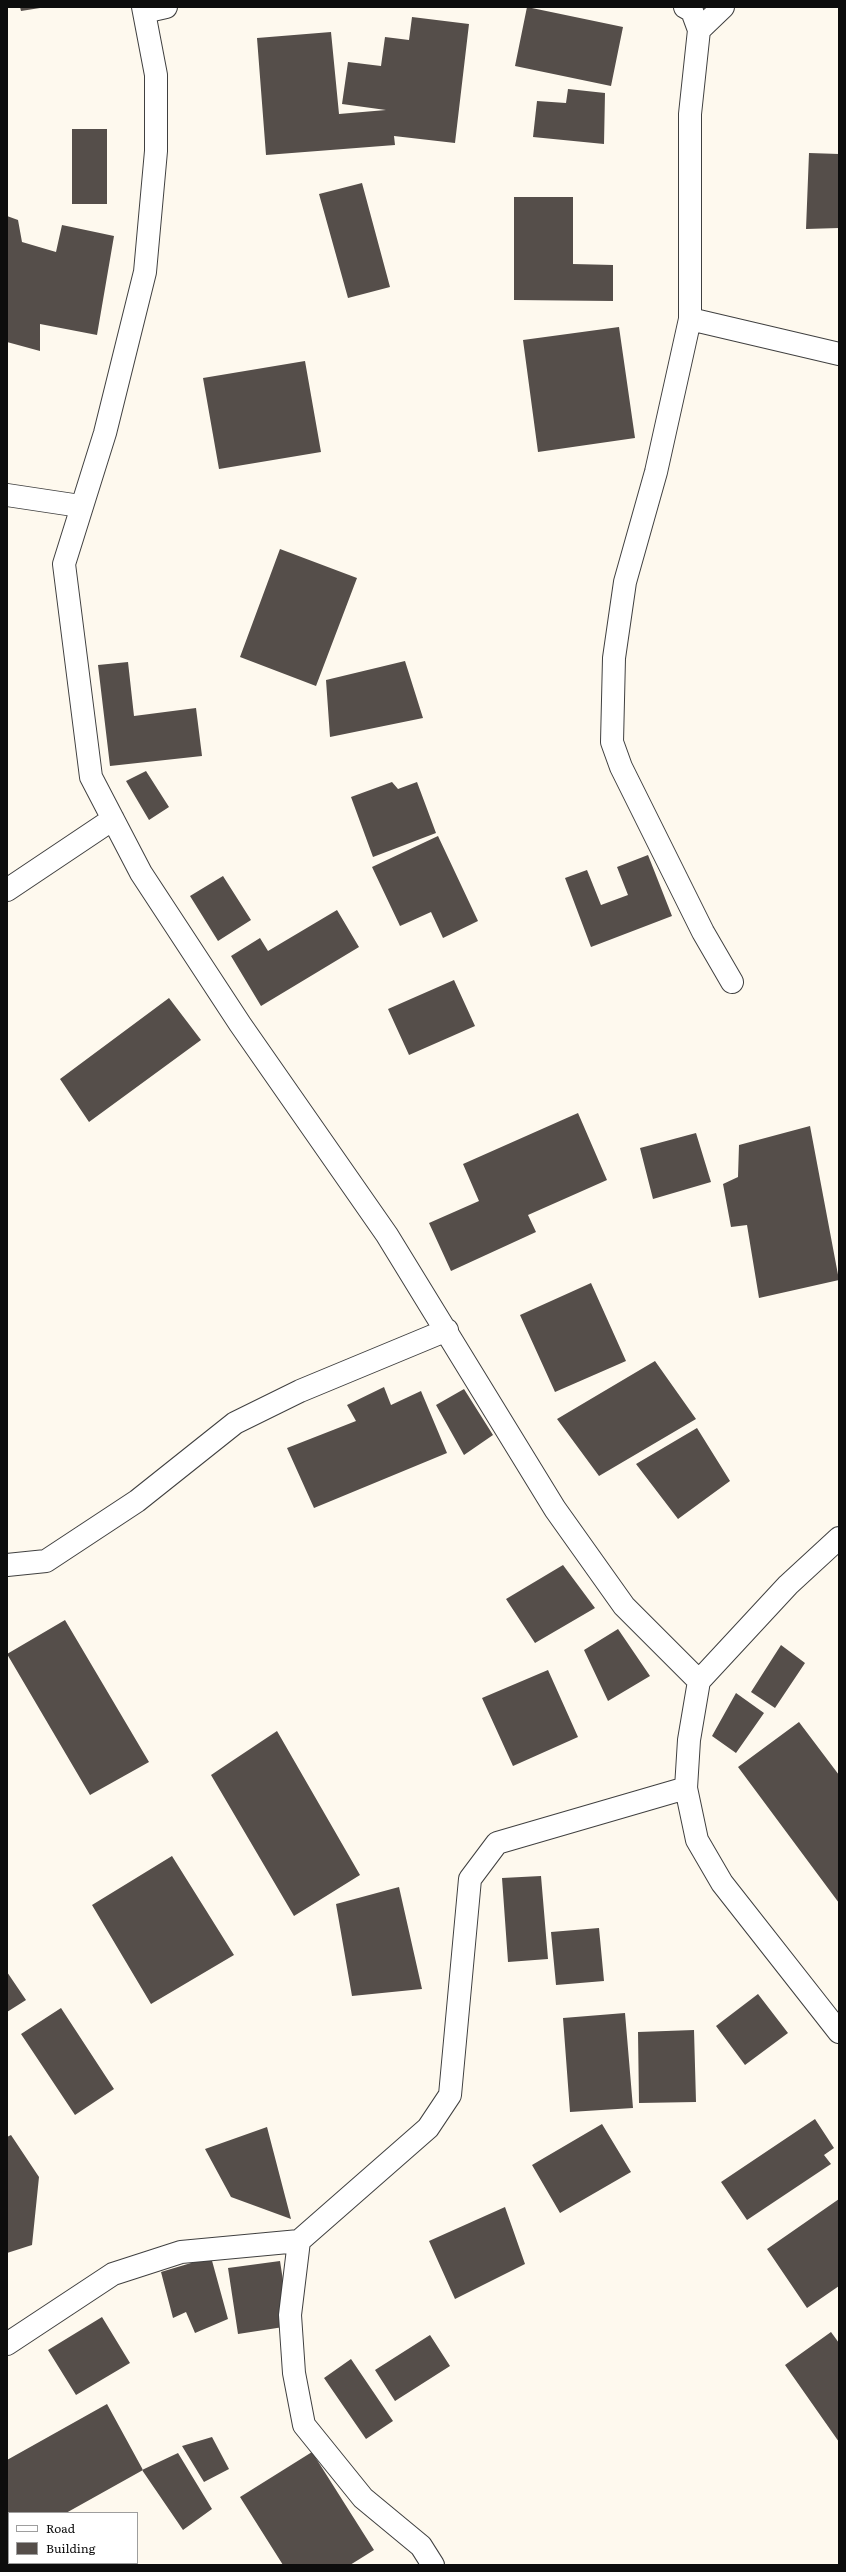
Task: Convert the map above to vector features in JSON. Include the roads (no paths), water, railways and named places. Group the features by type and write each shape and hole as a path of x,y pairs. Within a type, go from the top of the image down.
{"street":[{"path":"166,7 143,9 156,75 156,151 145,272 105,433 80,506 64,564 91,778 141,872 240,1024 388,1235 555,1509 624,1606 699,1681"},
{"path":"685,7 692,12 700,30 690,114 690,319 656,472 625,582 614,658 612,742 621,767 703,932 732,982"},
{"path":"700,30 723,7"},
{"path":"690,319 839,354"},
{"path":"7,495 80,506"},
{"path":"7,890 113,819"},
{"path":"7,1565 46,1561 137,1501 235,1423 300,1391 447,1330"},
{"path":"839,1538 788,1585 699,1681 689,1740 686,1788 697,1840 722,1883 839,2032"},
{"path":"7,2344 114,2274 181,2252 298,2241 428,2128 450,2096 470,1879 497,1843 686,1788"},
{"path":"298,2241 290,2315 294,2373 304,2425 363,2498 421,2546 433,2565"}]}
